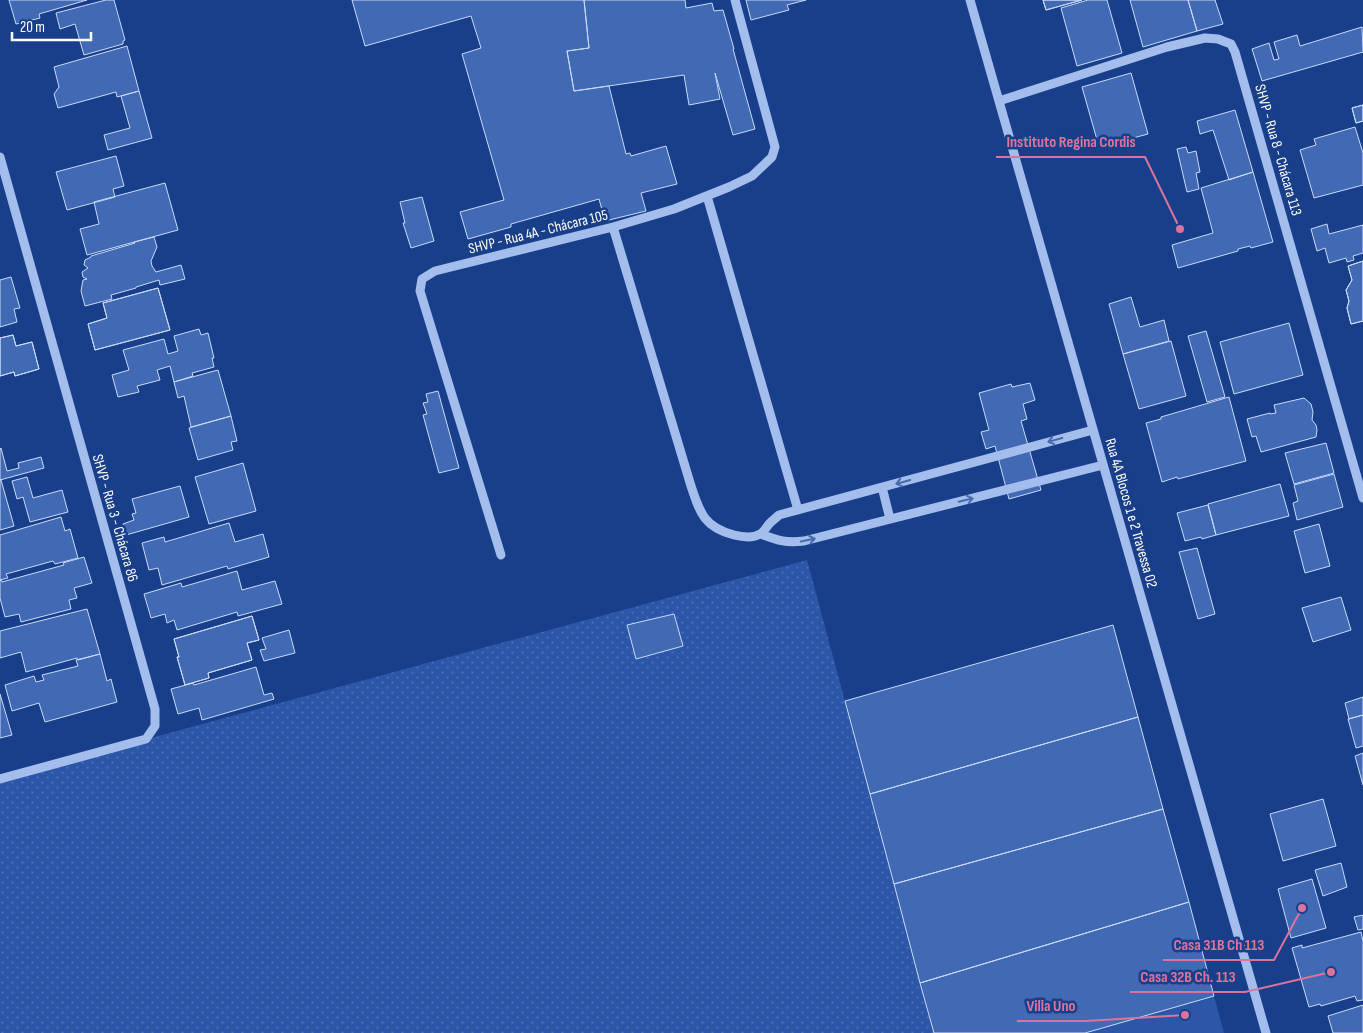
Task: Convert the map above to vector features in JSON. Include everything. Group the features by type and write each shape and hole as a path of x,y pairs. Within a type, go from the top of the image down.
{"street":[{"name":"SHVP - Rua 4A - Chácara 105","path":"501,555 420,291 422,279 435,271 614,227 674,210 752,176 772,157 774,147 735,0"},
{"name":"Rua 4A Blocos 1 e 2 Travessa 02","path":"970,0 1266,1033"},
{"name":"SHVP - Rua 8 - Chácara 113","path":"999,101 1167,47 1205,38 1218,39 1230,44 1235,52 1363,498"},
{"name":"SHVP - Rua 3 - Chácara 86","path":"0,157 154,709 155,726 146,739 0,779"},
{"path":"707,196 798,510"},
{"path":"614,227 699,510 708,523 723,532 743,537 752,537 761,534 779,516 798,510 1093,430"},
{"path":"761,534 774,540 788,543 804,541 1103,465"},
{"path":"882,487 890,519"}],"shaded area":[{"path":"807,560 934,1033 0,1033 0,779"},
{"path":"1214,996 1224,1033 1085,1033"}],"building":[{"path":"9,0 87,0 39,14 40,18 16,24"},
{"path":"106,0 114,0 125,40 123,44 84,55 75,24 60,29 56,13"},
{"path":"352,0 584,0 589,48 567,51 574,91 609,86 626,154 630,153 631,156 666,146 677,184 641,193 646,211 605,221 599,199 511,224 511,227 468,239 460,212 504,200 462,54 481,48 471,16 365,46"},
{"path":"584,0 685,0 686,8 712,3 714,11 723,10 755,129 733,135 715,73 720,99 689,105 684,75 574,91 567,51 589,48"},
{"path":"746,0 806,0 787,5 789,10 751,20"},
{"path":"1043,0 1082,0 1046,10"},
{"path":"1043,0 1082,0 1046,10"},
{"path":"1088,0 1107,0 1122,53 1077,66 1061,8"},
{"path":"1130,0 1188,0 1197,31 1143,47"},
{"path":"1188,0 1215,0 1223,24 1197,31"},
{"path":"1362,27 1363,52 1262,81 1252,49 1269,43 1274,60 1279,59 1274,42 1297,35 1300,46"},
{"path":"127,46 139,91 117,97 116,92 58,108 54,94 59,87 54,67"},
{"path":"1131,73 1148,134 1099,147 1082,87"},
{"path":"139,91 152,138 108,150 104,135 130,128 121,96"},
{"path":"1363,105 1363,121 1356,123 1352,108"},
{"path":"1363,105 1363,121 1356,123 1352,108"},
{"path":"1235,110 1253,172 1229,180 1213,130 1200,134 1197,121"},
{"path":"1355,127 1363,153 1363,185 1314,198 1300,150 1316,145 1314,139"},
{"path":"1186,147 1188,153 1196,151 1200,172 1196,173 1199,189 1187,192 1177,149"},
{"path":"116,156 124,186 113,189 115,197 67,210 56,172"},
{"path":"1253,172 1273,242 1251,248 1250,246 1238,249 1238,251 1178,268 1172,245 1213,233 1201,188"},
{"path":"165,183 178,230 87,255 80,229 99,224 94,202"},
{"path":"422,197 434,241 411,248 403,223 405,223 400,202"},
{"path":"1327,224 1329,234 1363,225 1363,253 1353,256 1354,260 1347,262 1346,258 1329,263 1325,248 1317,251 1311,229"},
{"path":"154,237 157,247 151,261 156,272 181,265 185,279 160,285 159,280 111,295 112,299 85,306 81,291 83,280 87,279 83,277 82,272 88,268 84,265 85,260 91,256"},
{"path":"1363,261 1363,321 1351,324 1347,308 1349,301 1346,290 1352,280 1348,266"},
{"path":"1363,261 1363,321 1351,324 1347,308 1349,301 1346,290 1352,280 1348,266"},
{"path":"11,277 20,308 14,309 17,322 0,327 0,280"},
{"path":"158,288 170,330 95,350 88,324 107,318 103,303"},
{"path":"158,288 170,330 95,350 88,324 107,318 103,303"},
{"path":"1131,297 1140,327 1164,320 1169,341 1123,354 1109,304"},
{"path":"1289,323 1303,375 1234,394 1220,342"},
{"path":"199,329 201,335 208,333 214,358 212,358 214,367 192,373 193,376 174,382 170,366 157,370 160,380 137,386 139,392 118,397 112,375 129,370 123,350 164,339 168,354 178,351 174,336"},
{"path":"1206,331 1225,397 1207,402 1188,336"},
{"path":"13,335 16,346 32,342 39,369 15,376 14,372 0,376 0,338"},
{"path":"13,335 16,346 32,342 39,369 15,376 14,372 0,376 0,338"},
{"path":"1171,341 1186,396 1139,409 1123,354"},
{"path":"218,370 231,416 191,427 184,396 178,398 174,382"},
{"path":"1030,383 1035,400 1023,404 1027,419 1021,421 1041,490 1009,499 995,446 986,449 981,432 989,430 979,393 1011,384 1012,387"},
{"path":"438,391 459,468 439,473 423,415 427,414 423,403 428,402 426,394"},
{"path":"1229,397 1246,461 1162,482 1146,423"},
{"path":"1304,398 1311,404 1312,420 1317,430 1316,437 1261,452 1256,436 1252,437 1247,419 1276,413 1274,405"},
{"path":"231,416 237,441 231,442 233,450 198,460 189,428"},
{"path":"1326,443 1334,473 1294,484 1285,453"},
{"path":"1,448 7,471 19,468 18,463 41,457 44,468 0,480"},
{"path":"243,463 256,511 209,524 195,477"},
{"path":"1334,474 1343,507 1297,520 1293,503 1298,501 1294,485"},
{"path":"27,477 33,498 62,490 68,512 30,522 23,497 17,499 12,481"},
{"path":"0,480 14,526 0,530"},
{"path":"1280,484 1289,516 1216,535 1208,504"},
{"path":"180,486 189,517 126,535 123,524 134,520 132,514 136,513 132,499"},
{"path":"1208,505 1216,535 1185,541 1177,513"},
{"path":"61,517 65,531 70,529 78,558 55,564 53,561 6,574 8,578 0,580 0,535"},
{"path":"229,523 235,542 263,534 269,557 228,569 227,566 162,585 158,568 149,570 142,543 164,537 165,542"},
{"path":"1319,524 1330,566 1305,573 1294,531"},
{"path":"1197,548 1215,614 1198,619 1179,552"},
{"path":"84,557 92,583 74,588 77,598 69,600 71,609 21,622 19,614 5,617 0,598 0,580 2,582 64,565 63,563"},
{"path":"237,571 242,590 275,581 282,604 238,616 237,612 177,630 174,620 167,623 165,614 151,618 144,594 181,583 182,587"},
{"path":"1341,597 1351,630 1313,642 1302,608"},
{"path":"87,609 100,654 78,660 77,658 26,672 21,652 0,658 0,631"},
{"path":"674,614 683,646 636,659 627,625"},
{"path":"252,616 259,640 247,643 252,660 208,673 209,678 185,685 174,639"},
{"path":"252,616 259,640 247,643 252,660 208,673 209,678 185,685 174,639"},
{"path":"1113,625 1138,717 870,794 845,701"},
{"path":"289,630 295,653 264,661 260,650 266,649 262,638"},
{"path":"100,654 107,681 111,679 117,702 45,722 39,703 12,711 5,685 34,676 36,682 44,680 42,675 78,666 76,660"},
{"path":"256,667 264,695 272,693 274,699 202,720 199,708 178,714 171,689 193,683 194,685"},
{"path":"0,694 12,735 0,738"},
{"path":"1363,697 1363,715 1349,719 1345,703"},
{"path":"1363,715 1363,746 1356,748 1348,719"},
{"path":"1138,717 1163,809 894,884 870,794"},
{"path":"1363,753 1363,785 1355,756"},
{"path":"1323,799 1336,846 1283,861 1270,814"},
{"path":"1163,809 1189,902 920,983 894,884"},
{"path":"1341,863 1347,887 1323,896 1315,870"},
{"path":"1312,879 1326,928 1291,938 1278,889"},
{"path":"1189,902 1214,996 1085,1033 934,1033 920,983"},
{"path":"1363,915 1363,929 1358,930 1354,917"},
{"path":"1361,932 1363,941 1363,1000 1357,1001 1355,996 1321,1006 1320,1004 1309,1007 1292,948 1302,945 1302,948"},
{"path":"1363,1005 1363,1033 1333,1033 1328,1016"}],"place":[{"name":"Instituto Regina Cordis","path":"1180,229"},
{"name":"Casa 31B Ch 113","path":"1302,908"},
{"name":"Casa 32B Ch. 113","path":"1331,972"},
{"name":"Villa Uno","path":"1185,1015"}]}
